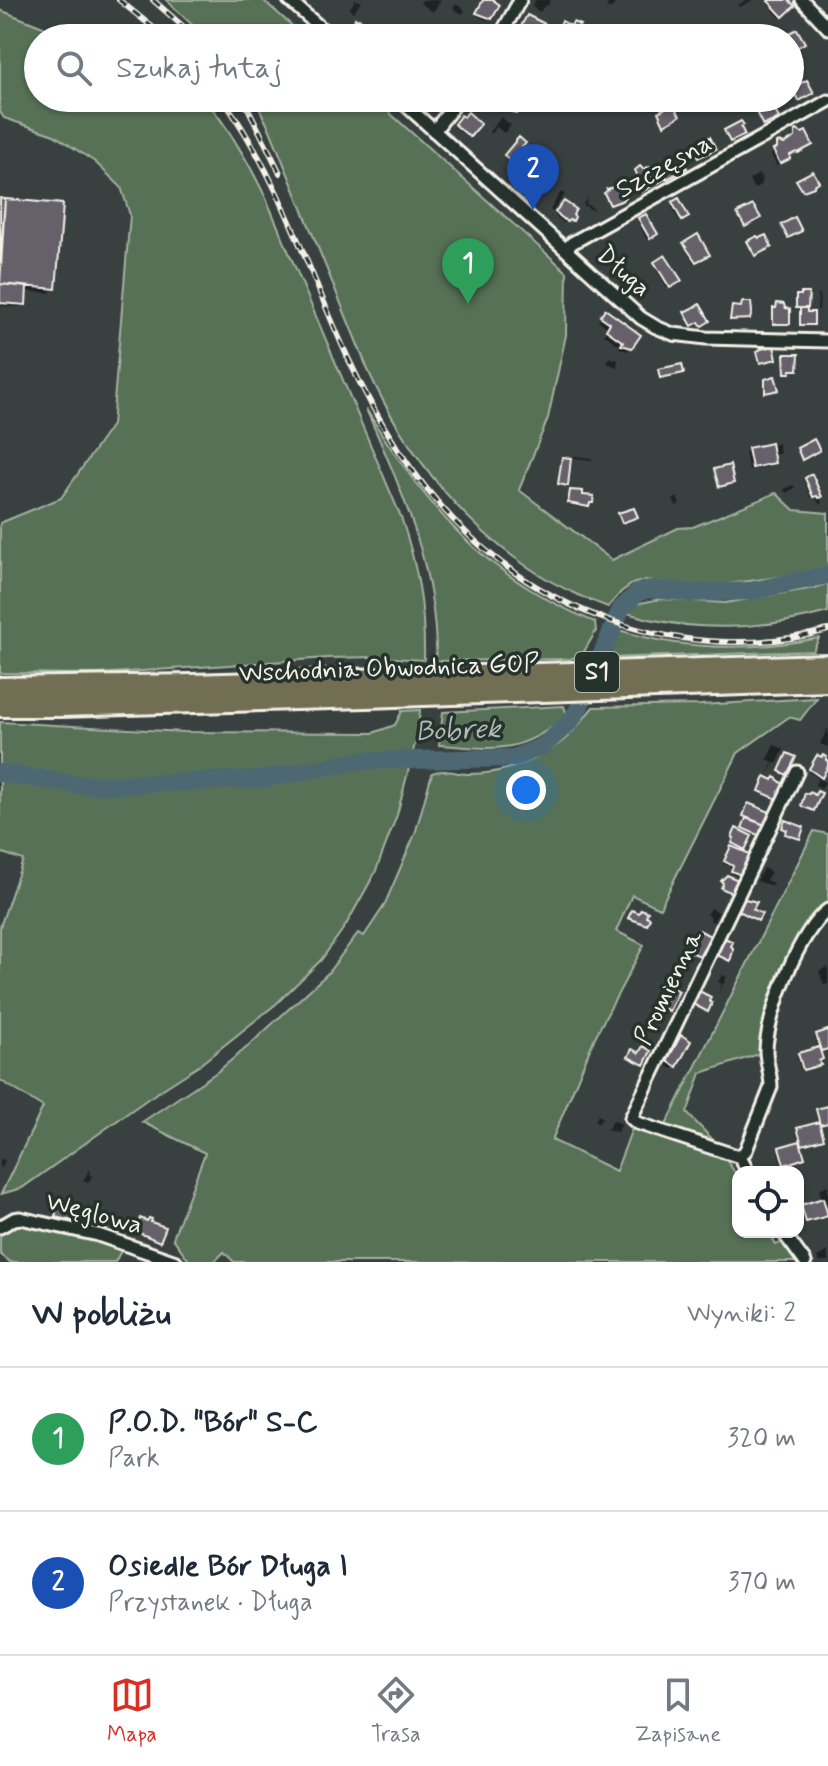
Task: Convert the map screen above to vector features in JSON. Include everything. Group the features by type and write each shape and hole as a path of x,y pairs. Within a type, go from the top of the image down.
{"highway":[{"name":"Wschodnia Obwodnica GOP","path":"0,706 60,706 828,665"},
{"name":"Wschodnia Obwodnica GOP","path":"0,688 366,689 828,681"}],"street":[{"path":"289,0 316,24"},
{"path":"507,24 520,0"},
{"path":"802,0 828,28"},
{"name":"Szczęsna","path":"566,250 572,243 828,101"},
{"name":"Długa","path":"413,112 641,318 656,327 673,334 706,338 828,341"},
{"path":"434,131 449,112"},
{"name":"Promienna","path":"740,1157 637,1123 631,1118 797,772"},
{"path":"745,1166 740,1157 746,1150 771,1087 766,1050 770,1020 786,976 811,929 828,910"},
{"name":"Węglowa","path":"0,1227 20,1218 108,1238 176,1262"},
{"path":"787,1238 805,1262"}],"green space":[{"path":"166,0 263,0 290,24 191,24"},
{"path":"0,10 35,24 24,24 24,112 214,112 230,133 265,196 401,517 419,588 424,660 328,658 98,674 0,673 0,523 61,498 112,425 130,215 121,187 95,162 54,135 4,118 0,112"},
{"path":"261,112 389,112 567,272 566,335 548,418 519,490 612,560 678,528 693,527 776,493 794,510 828,513 828,567 727,584 693,586 646,580 632,584 608,607 552,582 522,563 468,517 421,462 401,432 368,370"},
{"path":"366,409 412,478 462,536 521,584 595,622 596,631 582,655 570,659 436,661 431,594 424,562 405,501"},
{"path":"828,583 828,612 778,623 702,626 627,613 636,604 660,599 725,603 815,588"},
{"path":"619,630 669,642 719,647 769,645 819,638 813,651 608,658"},
{"path":"817,698 800,720 789,717 738,753 660,908 632,895 616,931 644,945 595,1037 552,1140 616,1171 633,1126 724,1156 732,1168 732,1238 772,1238 776,1245 795,1238 813,1262 234,1262 224,1252 214,1262 190,1262 173,1238 205,1153 142,1122 217,1072 246,1048 327,974 358,933 364,936 384,906 415,834 432,773 495,772 520,765 564,740 593,707"},
{"path":"564,706 567,715 561,721 521,743 488,748 439,745 443,712"},
{"path":"420,710 418,732 397,815 375,873 346,925 321,960 276,1004 197,1067 22,1188 1,1194 43,1107 0,1080 0,927 23,860 0,852 0,722 184,732 373,733 395,725 402,711"},
{"path":"814,831 828,834 828,905 817,909 767,1013 762,1053 701,1073 687,1113 716,1143 708,1144 666,1125"},
{"path":"17,1221 122,1249 115,1262 10,1262 0,1254 0,1230"}],"building":[{"path":"483,0 493,0 500,5 492,19 476,13"},
{"path":"769,0 789,0 795,6 783,17"},
{"path":"527,15 545,24 522,24"},
{"path":"355,18 359,18 366,24 353,24"},
{"path":"807,80 814,93 804,98 804,82"},
{"path":"468,112 481,124 470,137 454,124"},
{"path":"658,112 678,112 680,116 664,125"},
{"path":"756,112 776,112 779,118 763,126"},
{"path":"741,121 745,135 730,142 724,130"},
{"path":"797,130 802,133 806,131 813,145 790,155 790,159 780,164 773,150 777,148 777,143 784,144 795,137"},
{"path":"519,137 526,143 510,161 504,155"},
{"path":"710,137 716,149 698,158 692,147"},
{"path":"683,160 687,168 667,179 663,171 668,169 666,166"},
{"path":"659,163 667,178 656,184 648,168"},
{"path":"640,166 643,169 647,167 656,184 641,192 633,178"},
{"path":"813,171 819,182 803,191 796,180"},
{"path":"620,185 626,197 610,205 604,193"},
{"path":"0,198 5,199 0,263"},
{"path":"679,198 689,217 682,221 672,202"},
{"path":"5,199 63,204 56,289 0,284"},
{"path":"564,201 576,209 573,221 567,222 555,212"},
{"path":"753,205 761,218 745,227 737,213"},
{"path":"646,214 658,234 650,239 638,218"},
{"path":"795,217 802,231 788,238 781,225"},
{"path":"698,234 710,255 696,262 683,243"},
{"path":"766,235 772,247 755,256 747,241"},
{"path":"665,255 682,281 670,288 654,262"},
{"path":"0,284 27,287 26,305 0,303"},
{"path":"809,293 808,308 796,308 796,295"},
{"path":"742,302 751,302 750,319 730,320 732,306 741,307"},
{"path":"777,303 790,309 790,324 773,324 773,308"},
{"path":"700,304 710,321 702,326 699,322 692,326 684,312"},
{"path":"800,308 814,312 814,325 800,325"},
{"path":"605,309 641,335 632,348 621,345 623,342 606,330 610,323 600,316"},
{"path":"774,346 777,359 760,363 757,352"},
{"path":"784,354 799,354 798,370 785,373"},
{"path":"682,364 684,373 660,378 658,369"},
{"path":"775,376 779,390 765,393 765,379"},
{"path":"814,439 820,450 802,460 797,448"},
{"path":"771,443 775,463 752,468 748,448"},
{"path":"562,457 571,458 568,486 558,484"},
{"path":"730,465 734,483 719,487 714,469"},
{"path":"812,474 822,497 813,497 805,478"},
{"path":"570,490 594,496 593,503 589,507 568,503"},
{"path":"634,508 638,517 622,523 618,513"},
{"path":"787,753 796,757 787,775 779,771"},
{"path":"817,755 827,757 828,761 822,778 809,769"},
{"path":"765,776 773,780 775,777 783,784 777,799 759,791"},
{"path":"817,791 822,793 814,811 801,806 805,793 815,795"},
{"path":"748,803 770,812 765,825 743,816"},
{"path":"746,818 765,825 760,836 742,828"},
{"path":"785,820 804,827 800,839 785,834 787,830 782,828"},
{"path":"736,828 752,836 745,850 732,843"},
{"path":"731,846 750,854 741,875 731,871 733,866 724,861"},
{"path":"727,875 738,880 732,893 721,888 721,881"},
{"path":"745,899 757,902 753,909 762,914 758,921 739,911"},
{"path":"641,909 648,912 646,916 650,918 647,925 628,918 632,910 639,913"},
{"path":"699,930 710,936 700,956 688,951 689,943"},
{"path":"725,938 733,942 730,961 717,955"},
{"path":"669,986 679,991 669,1011 653,1002 656,996 665,1002"},
{"path":"699,991 711,997 708,1012 693,1004"},
{"path":"828,1030 828,1049 821,1051 816,1034"},
{"path":"681,1035 691,1041 677,1067 667,1061"},
{"path":"643,1046 651,1051 644,1065 628,1057 632,1049 639,1053"},
{"path":"819,1047 823,1059 819,1061 821,1065 803,1070 798,1053"},
{"path":"828,1106 828,1123 820,1125 816,1109"},
{"path":"819,1122 824,1139 802,1145 797,1128"},
{"path":"800,1141 805,1158 784,1165 779,1147"},
{"path":"823,1198 828,1216 806,1222 804,1204"},
{"path":"58,1202 80,1207 77,1222 55,1217"},
{"path":"140,1218 147,1221 152,1219 151,1222 166,1227 160,1242 135,1231"}],"waterway":[{"name":"Bobrek","path":"0,773 79,785 107,785 262,779 358,761 514,758 543,746 570,722 621,609 636,594 653,589 690,593 752,591 828,575"}],"railway":[{"path":"119,0 149,24"},
{"path":"153,0 180,24"},
{"path":"231,112 276,192 370,402 422,483 453,519 487,551 525,580 567,603 640,630 721,642 775,640 828,630"},
{"path":"250,112 280,173"}],"place":[{"name":"Osiedle Bór Długa I","path":"533,210"},
{"name":"P.O.D. \"Bór\" S-C","path":"468,304"}]}
